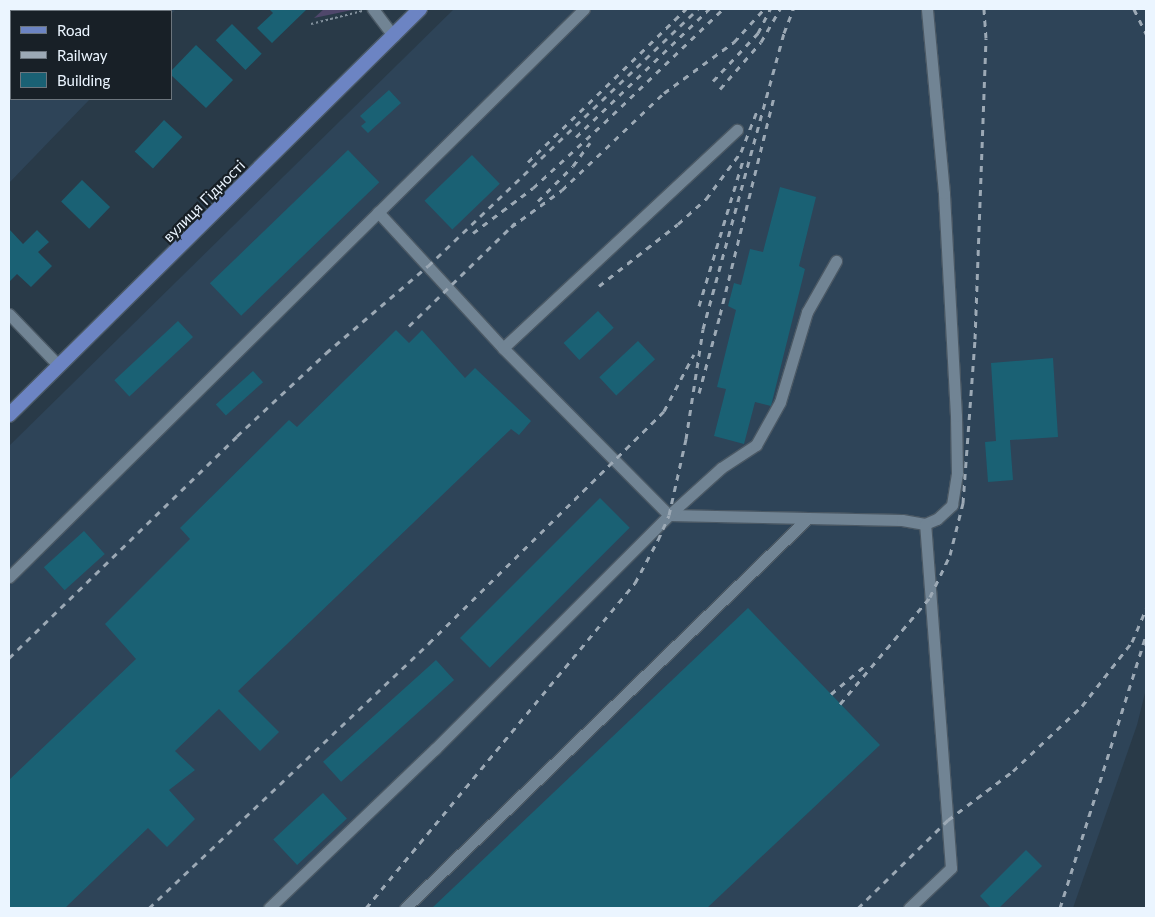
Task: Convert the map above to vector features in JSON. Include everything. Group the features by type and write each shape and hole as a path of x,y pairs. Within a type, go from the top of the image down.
{"main road":[{"name":"вулиця Гідності","path":"9,415 420,9"}],"lane":[{"path":"373,9 393,36"},
{"path":"9,577 584,9"},
{"path":"378,212 503,348 669,515 902,520 925,524 937,519 952,505 957,473 956,416 944,193 927,9"},
{"path":"503,348 737,130"},
{"path":"269,908 435,750 669,515 721,468 756,445 780,402 808,312 836,261"},
{"path":"11,319 59,366"},
{"path":"405,908 807,519"},
{"path":"909,908 951,868 950,832 939,734 925,524"}],"path":[{"path":"311,24 366,9"}],"shaded area":[{"path":"9,9 175,10 172,13 172,10 10,10 10,100 89,100 9,183"},
{"path":"324,9 357,9 314,18"},
{"path":"454,9 1146,9 1146,689 1137,725 1073,908 9,908 9,446"}],"building":[{"path":"269,9 307,9 272,43 257,28 273,13"},
{"path":"232,24 262,54 245,70 216,40"},
{"path":"196,45 233,80 206,108 172,76 172,70"},
{"path":"389,90 401,103 368,133 361,126 366,122 360,116"},
{"path":"164,120 182,137 153,168 135,151"},
{"path":"348,150 379,182 241,316 210,283"},
{"path":"472,155 500,184 452,230 425,201"},
{"path":"82,180 110,207 89,229 61,202"},
{"path":"780,187 816,197 799,266 805,269 771,406 755,402 744,444 714,436 726,389 717,387 736,310 728,306 734,283 741,285 750,249 763,252"},
{"path":"9,229 23,244 37,230 49,242 38,252 52,266 31,287 17,274 9,282"},
{"path":"598,311 614,328 579,360 564,343"},
{"path":"178,321 193,337 129,396 114,380"},
{"path":"396,330 409,343 422,330 465,378 475,368 531,421 519,435 511,429 238,691 279,732 260,751 219,709 175,751 195,770 169,790 195,819 167,847 148,828 65,908 9,908 9,780 136,659 105,624 190,539 180,528 289,420 297,427"},
{"path":"638,341 655,359 616,395 599,377"},
{"path":"1053,358 1058,437 1010,440 1013,480 988,482 985,442 996,441 991,363"},
{"path":"253,371 263,382 226,416 216,404"},
{"path":"600,498 630,528 490,668 460,638"},
{"path":"84,531 105,554 65,590 44,567"},
{"path":"748,608 880,745 707,908 432,908"},
{"path":"436,660 454,680 341,782 323,762"},
{"path":"323,793 347,819 297,865 273,839"},
{"path":"1026,850 1042,866 999,908 991,908 980,896"}],"railway":[{"path":"528,162 686,9"},
{"path":"9,658 237,436 326,353 428,266 698,9"},
{"path":"576,137 709,9"},
{"path":"473,233 533,188 723,9"},
{"path":"511,227 562,190 664,93 734,42 764,9"},
{"path":"713,81 758,33 770,9"},
{"path":"720,89 761,42 780,9"},
{"path":"366,908 635,583 658,540 669,515 686,439 703,329 784,33 793,9"},
{"path":"840,704 930,597 950,555 963,503 975,339 986,38 984,9"},
{"path":"1134,9 1146,34"},
{"path":"699,393 774,97"},
{"path":"599,286 678,224 706,199 741,152 757,111"},
{"path":"538,201 573,166 590,143"},
{"path":"699,306 743,160"},
{"path":"409,326 515,223"},
{"path":"149,908 429,643 664,411 694,354"},
{"path":"858,908 948,820 1013,771 1082,706 1132,642 1146,609"},
{"path":"1060,908 1146,636"},
{"path":"831,694 867,664"}]}
